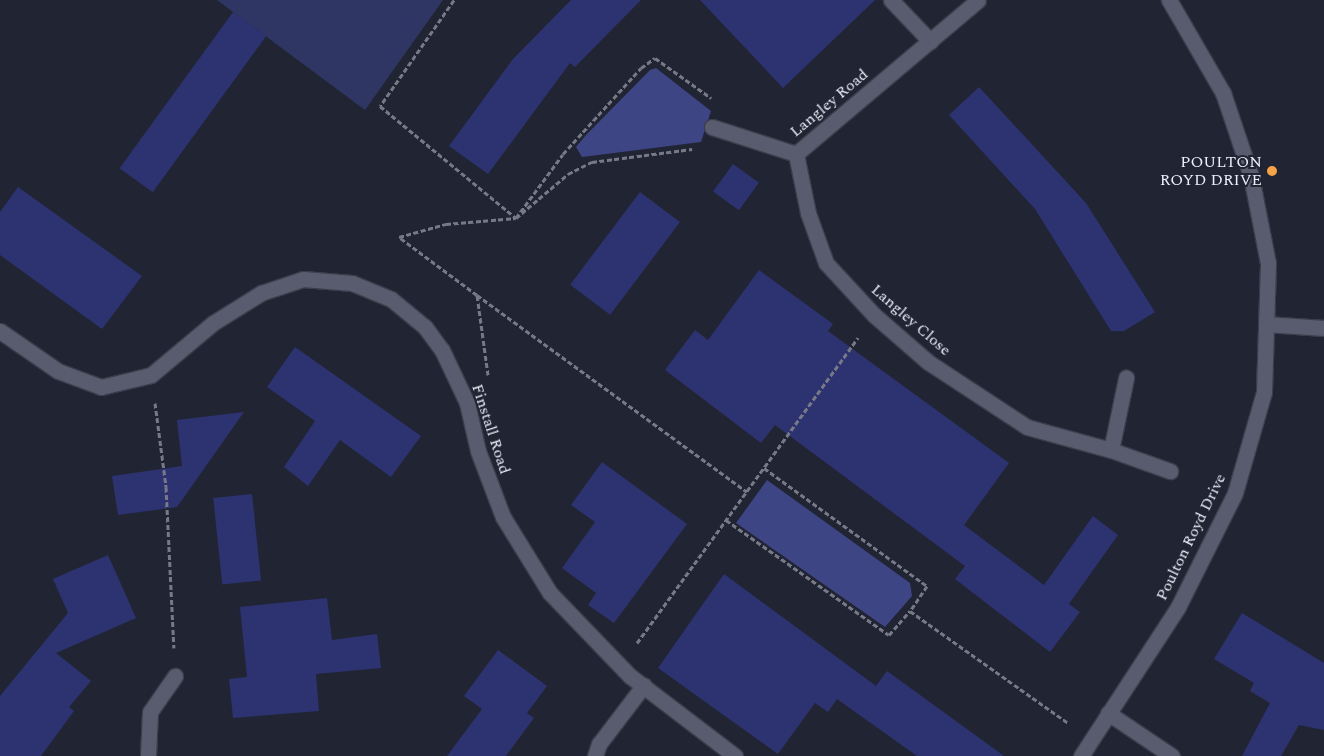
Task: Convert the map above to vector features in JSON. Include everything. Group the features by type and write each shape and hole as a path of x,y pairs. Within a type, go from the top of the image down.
{"street":[{"path":"891,0 930,41"},
{"name":"Langley Road","path":"712,127 796,154 978,0"},
{"name":"Poulton Royd Drive","path":"1081,756 1178,607 1234,494 1264,392 1268,263 1251,176 1223,93 1175,2"},
{"name":"Langley Close","path":"796,154 808,213 826,264 874,315 928,362 1027,427 1111,450 1170,471"},
{"name":"Finstall Road","path":"0,331 58,371 101,388 151,375 213,323 261,293 302,279 352,282 391,299 425,327 442,350 467,403 478,451 503,517 550,593 621,666 735,756"},
{"path":"1266,324 1324,328"},
{"path":"1111,450 1126,378"},
{"path":"148,756 150,712 175,676"},
{"path":"595,756 599,744 644,685"},
{"path":"1108,713 1172,756"}],"path":[{"path":"454,0 380,106 516,218"},
{"path":"516,218 563,154 641,68 655,58 719,104 708,147 592,162 568,174 516,218 446,224 399,237 747,492"},
{"path":"460,388 488,378 477,295"},
{"path":"621,666 874,315"},
{"path":"151,375 166,487 175,676"},
{"path":"726,520 888,635 910,611 926,586 764,468"},
{"path":"910,611 1090,740"}],"shaded area":[{"path":"217,0 443,0 365,110"},
{"path":"656,68 711,111 701,142 582,157 576,147 650,70"},
{"path":"767,480 910,583 912,596 885,627 736,523"}],"building":[{"path":"571,0 641,0 575,67 570,63 488,174 449,146 513,59"},
{"path":"700,0 875,0 783,88"},
{"path":"233,12 266,36 153,192 120,168"},
{"path":"979,87 1086,203 1155,312 1124,331 1111,331 1035,209 949,115"},
{"path":"733,164 759,183 739,210 713,192"},
{"path":"18,187 142,276 102,329 0,255 0,212"},
{"path":"640,192 680,222 610,315 570,285"},
{"path":"759,270 833,324 828,331 1009,463 964,525 1044,585 1093,516 1118,535 1069,604 1080,612 1050,652 955,579 965,566 775,425 761,443 665,370 695,330 708,340"},
{"path":"295,347 421,436 391,477 340,440 308,486 284,467 315,421 267,387"},
{"path":"244,412 177,507 118,515 112,476 182,466 177,420"},
{"path":"602,462 687,524 614,623 588,605 596,593 562,568 595,522 571,505"},
{"path":"252,494 261,581 222,585 213,498"},
{"path":"108,555 136,618 56,653 91,681 69,707 74,711 41,756 0,756 0,696 68,613 53,579"},
{"path":"724,574 876,686 887,671 1004,756 917,756 837,699 828,712 815,703 778,754 658,668"},
{"path":"327,598 332,640 377,634 381,668 316,674 319,711 233,718 229,679 247,677 240,607"},
{"path":"1242,613 1324,663 1324,730 1299,725 1281,756 1242,756 1270,703 1250,691 1254,683 1214,659"},
{"path":"498,650 547,686 527,713 534,718 506,756 447,756 482,709 464,696"}],"place":[{"name":"POULTON ROYD DRIVE","path":"1272,171"}]}
